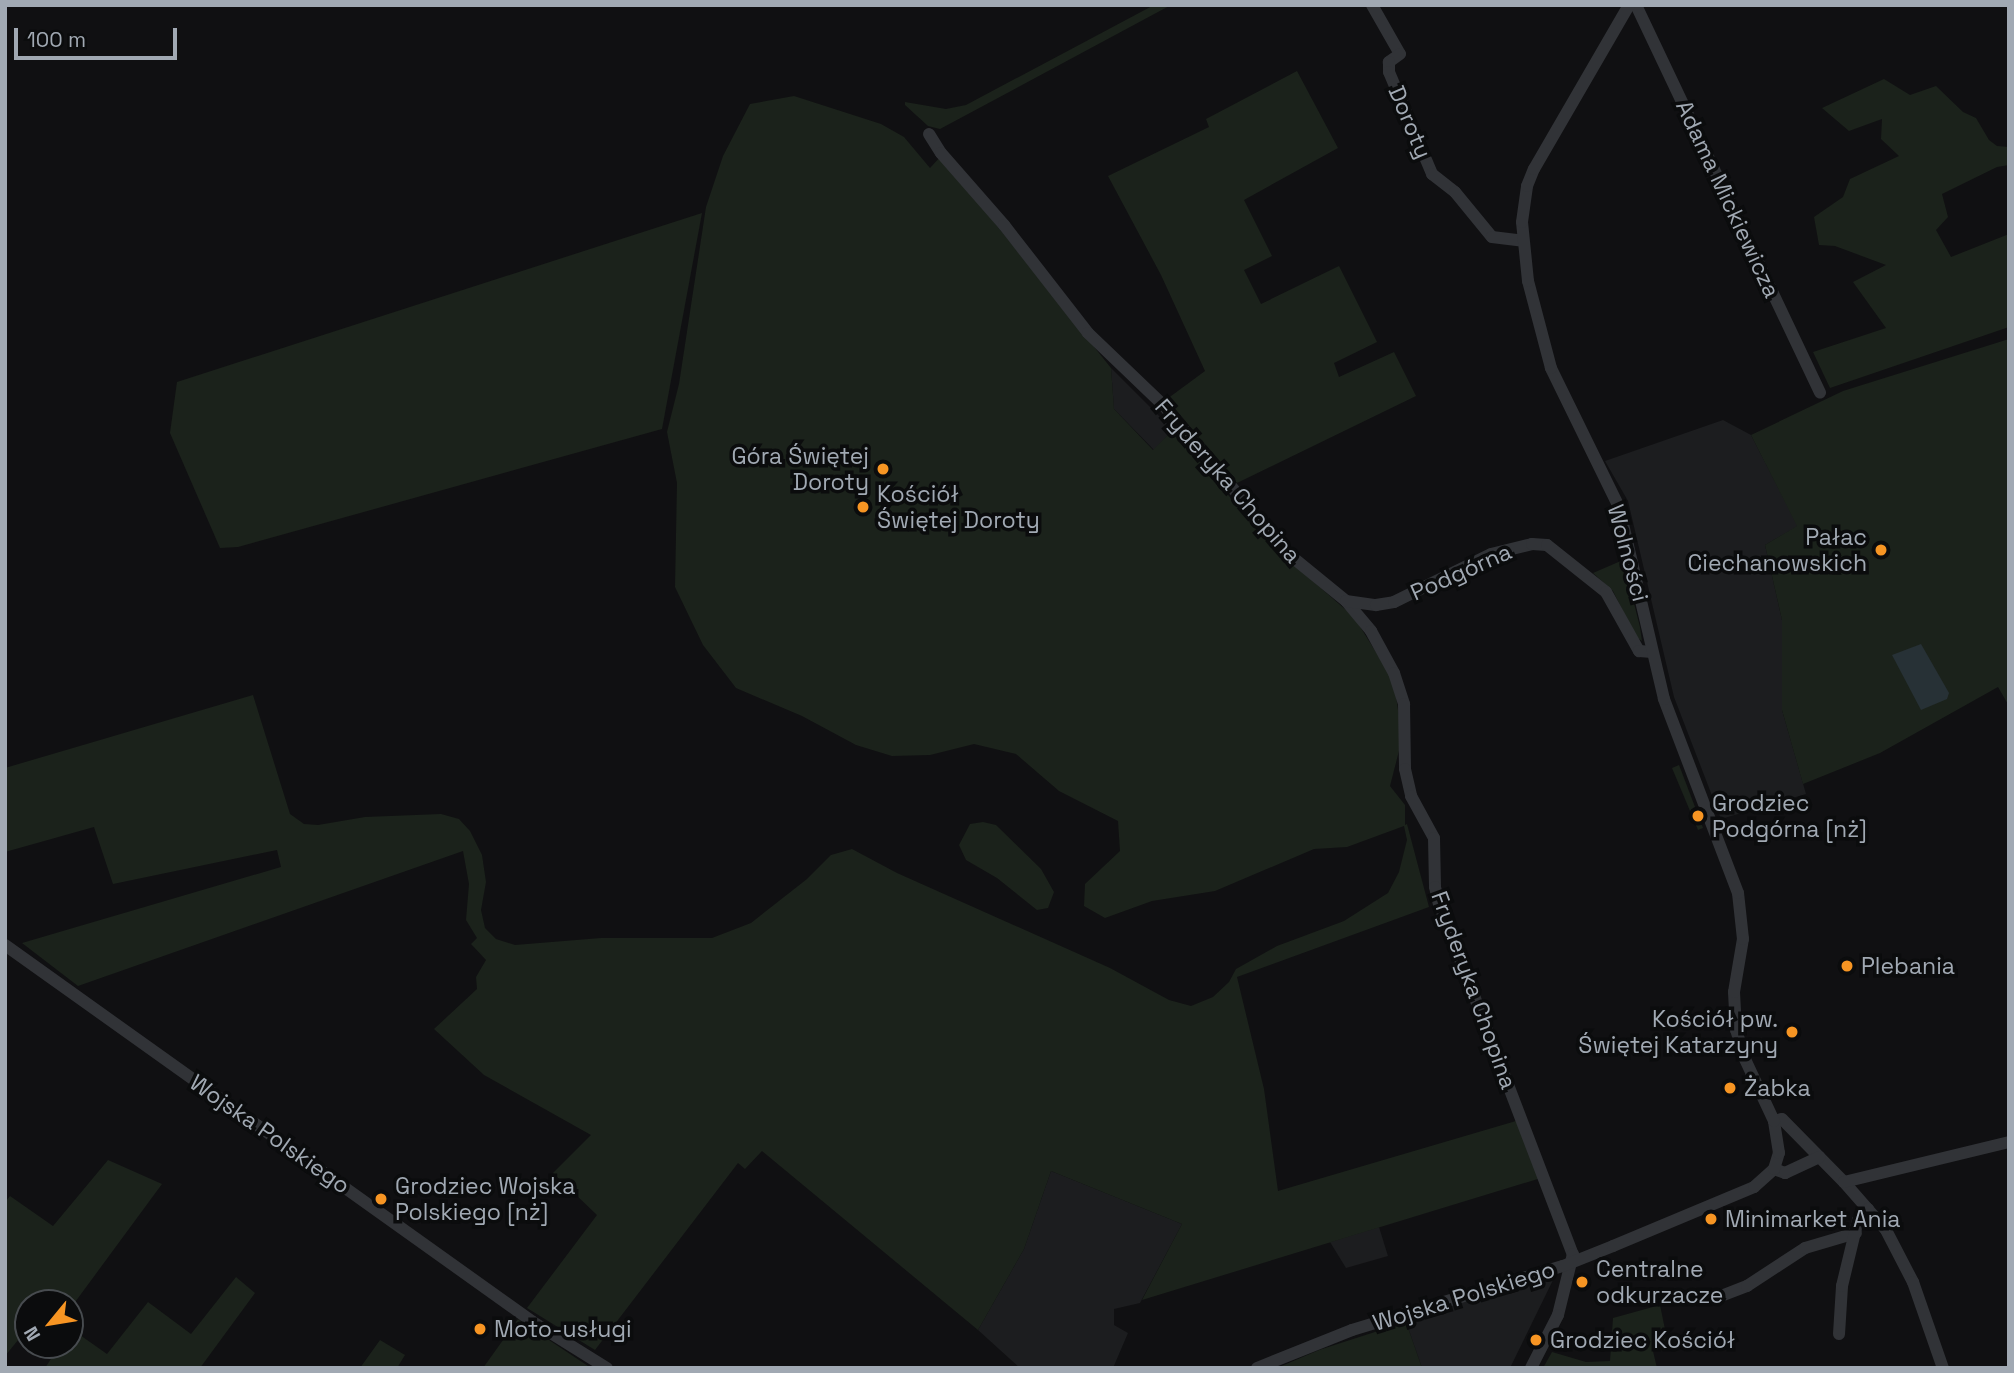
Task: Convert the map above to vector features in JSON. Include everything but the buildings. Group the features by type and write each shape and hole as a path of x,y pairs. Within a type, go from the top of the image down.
{"street":[{"name":"Doroty","path":"1372,5 1400,54 1389,62 1389,72 1432,174 1455,192 1492,237 1523,241"},
{"name":"Wolności","path":"1629,5 1534,169 1523,202 1523,241 1529,287 1544,348 1562,397 1619,507 1668,711 1738,893 1743,939 1734,992 1735,1030 1774,1121 1779,1153 1773,1169"},
{"name":"Adama Mickiewicza","path":"1636,5 1820,393"},
{"name":"Fryderyka Chopina","path":"929,134 941,153 1004,225 1088,333 1164,406 1286,552 1346,601 1371,631 1394,673 1404,704 1405,769 1411,796 1434,838 1435,887 1439,904 1567,1233 1573,1254 1570,1263"},
{"name":"Podgórna","path":"1346,601 1376,605 1394,602 1491,554 1532,544 1546,545 1606,592 1639,651 1652,652"},
{"name":"Wojska Polskiego","path":"5,945 533,1322 607,1368"},
{"path":"1774,1121 1782,1119 1844,1182 1868,1209 1905,1262 1943,1368"},
{"path":"1844,1182 2009,1142"},
{"name":"Wojska Polskiego","path":"1257,1368 1352,1330 1570,1263 1754,1187 1773,1169 1785,1173 1819,1157"},
{"path":"1839,1334 1840,1295 1858,1220 1868,1209"},
{"path":"1721,1296 1747,1286 1805,1248 1856,1233"},
{"path":"1531,1368 1558,1315 1570,1263"}],"shaded area":[{"path":"1154,5 1171,5 940,129 928,126 905,105 905,102 946,109 966,105"},
{"path":"1297,71 1338,148 1244,200 1272,256 1244,270 1261,304 1339,266 1377,342 1334,363 1339,377 1394,352 1416,396 1237,483 1167,399 1205,371 1161,275 1108,176 1209,127 1206,119"},
{"path":"1884,79 1910,95 1936,86 1963,112 1976,118 1989,140 1997,146 2009,147 2009,165 1997,167 1942,194 1948,217 1936,230 1951,257 2009,234 2009,327 1830,388 1813,352 1886,328 1853,282 1886,265 1835,246 1819,245 1814,217 1843,197 1850,179 1899,156 1881,139 1882,119 1849,131 1822,108"},
{"path":"794,96 881,124 904,137 930,168 941,156 1111,368 1114,409 1153,450 1173,430 1268,542 1354,617 1394,681 1402,739 1390,786 1405,805 1405,825 1407,824 1429,907 1237,977 1264,1089 1278,1191 1516,1121 1541,1178 1142,1300 1182,1224 1051,1171 1024,1249 978,1330 762,1151 745,1169 738,1163 595,1350 527,1308 597,1215 553,1173 591,1135 484,1075 434,1029 477,989 476,977 486,960 471,944 477,938 466,920 469,884 463,851 78,986 22,943 281,867 277,850 113,884 94,827 5,852 5,768 253,695 290,814 304,824 318,825 365,817 441,814 459,819 470,831 482,855 486,882 481,910 485,928 496,939 515,945 601,938 712,938 751,923 807,879 831,855 852,849 897,873 1110,968 1169,1000 1191,1006 1213,997 1229,982 1236,969 1277,946 1344,921 1388,893 1399,872 1407,840 1404,826 1347,847 1314,849 1215,891 1152,901 1105,918 1084,906 1085,884 1120,851 1118,821 1059,791 1016,754 974,744 930,755 892,756 856,745 802,716 736,688 703,645 675,587 677,483 667,432 679,384 706,207 723,156 750,104"},
{"path":"702,213 662,429 238,547 220,548 170,433 177,382"},
{"path":"2009,339 2009,706 1998,687 1880,753 1803,784 1782,710 1782,620 1765,545 1797,526 1751,435 1843,391"},
{"path":"1111,368 1173,430 1154,450 1114,409"},
{"path":"1723,420 1751,435 1798,526 1765,545 1782,620 1782,710 1806,794 1721,819 1674,697 1628,501 1605,461"},
{"path":"1623,560 1642,641 1636,637 1613,591 1593,573"},
{"path":"1921,644 1949,693 1947,699 1921,710 1892,655"},
{"path":"1679,765 1703,828 1698,830 1672,768"},
{"path":"983,822 996,825 1041,869 1054,892 1048,908 1037,910 997,878 966,860 959,845 970,824"},
{"path":"108,1160 162,1184 84,1290 14,1289 14,1345 5,1356 5,1202 10,1196 53,1226"},
{"path":"1051,1171 1182,1224 1140,1303 1114,1309 1114,1325 1128,1333 1113,1368 1020,1368 978,1330 1024,1249"},
{"path":"1379,1227 1388,1256 1346,1268 1330,1242"},
{"path":"236,1277 255,1293 200,1368 45,1368 51,1359 84,1359 84,1338 107,1354 148,1302 191,1334"},
{"path":"1554,1278 1510,1368 1422,1368 1406,1322 1463,1302"},
{"path":"1660,1305 1668,1344 1653,1351 1657,1368 1543,1368 1552,1352 1586,1362 1610,1361 1613,1318"},
{"path":"519,1320 588,1366 483,1368"},
{"path":"1406,1322 1422,1368 1277,1368 1319,1350"},
{"path":"380,1340 405,1355 397,1368 360,1368"}],"place":[{"name":"Góra Świętej Doroty","path":"883,469"},
{"name":"Kościół Świętej Doroty","path":"863,507"},
{"name":"Pałac Ciechanowskich","path":"1881,550"},
{"name":"Grodziec Podgórna [nż]","path":"1698,816"},
{"name":"Plebania","path":"1847,966"},
{"name":"Kościół pw. Świętej Katarzyny","path":"1792,1032"},
{"name":"Żabka","path":"1730,1088"},
{"name":"Grodziec Wojska Polskiego [nż]","path":"381,1199"},
{"name":"Minimarket Ania","path":"1711,1219"},
{"name":"Centralne odkurzacze","path":"1582,1282"},
{"name":"Moto-usługi","path":"480,1329"},
{"name":"Grodziec Kościół","path":"1536,1340"}]}
